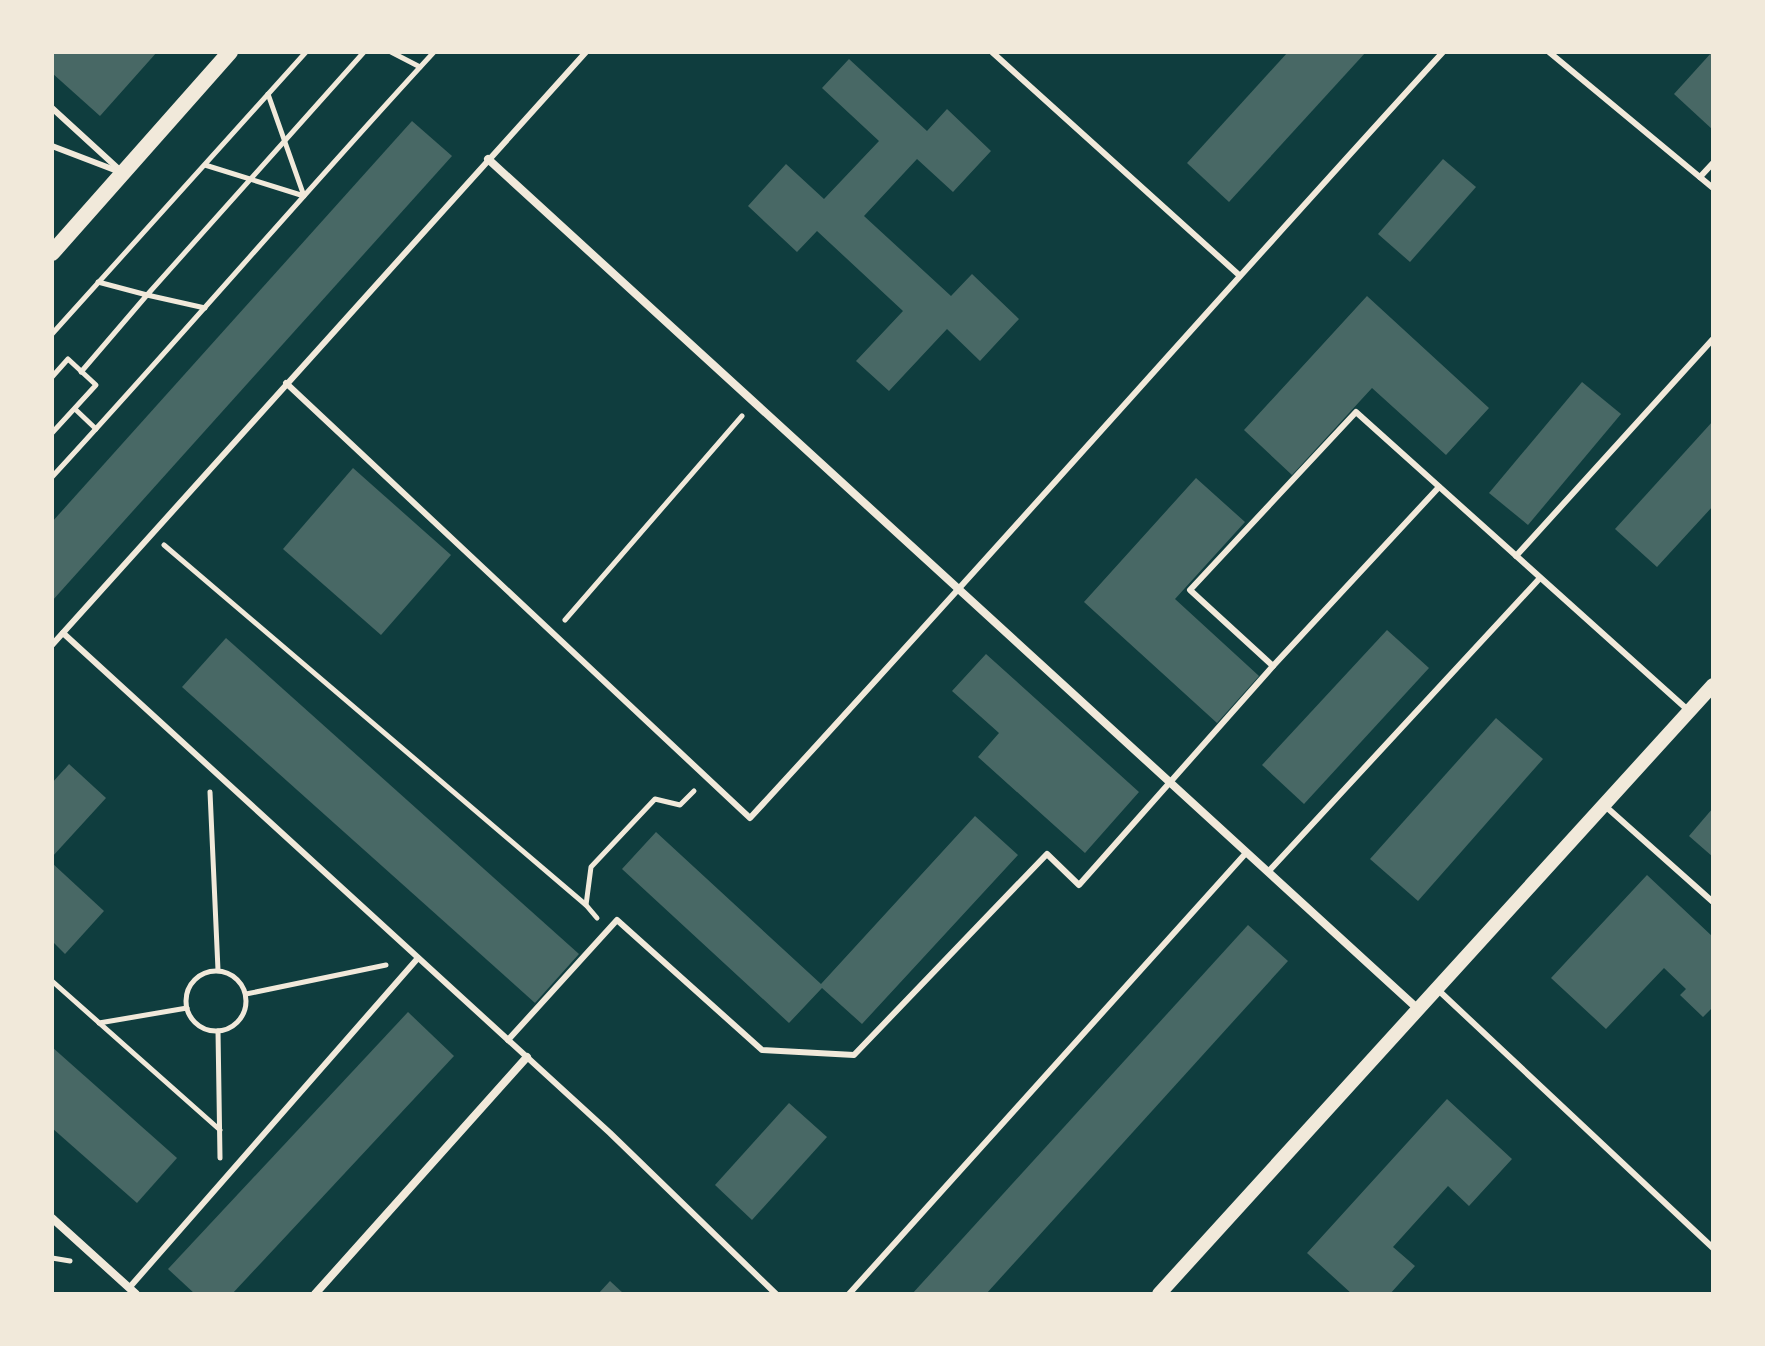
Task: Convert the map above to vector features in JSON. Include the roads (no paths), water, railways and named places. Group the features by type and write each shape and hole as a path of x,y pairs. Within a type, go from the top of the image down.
{"main road":[{"path":"52,253 230,52"}],"street":[{"path":"488,159 1418,1009"},
{"path":"1159,1294 1713,685"},
{"path":"315,1294 527,1057"},
{"path":"52,1218 133,1291"}],"lane":[{"path":"52,645 586,52"},
{"path":"992,52 1239,275"},
{"path":"286,383 750,818 959,591 1239,275 1443,52"},
{"path":"1549,52 1713,188"},
{"path":"54,110 123,174"},
{"path":"52,146 123,174"},
{"path":"1700,177 1713,163"},
{"path":"1516,556 1713,339"},
{"path":"1273,666 1190,590 1356,412 1689,711"},
{"path":"508,1040 617,920 762,1050 854,1055 1047,854 1079,885 1273,666 1439,487"},
{"path":"1268,872 1540,578"},
{"path":"63,633 621,1144 776,1294"},
{"path":"1604,805 1713,902"},
{"path":"849,1294 1246,853"},
{"path":"133,1291 220,1184 418,958"},
{"path":"1436,988 1713,1248"}]}
